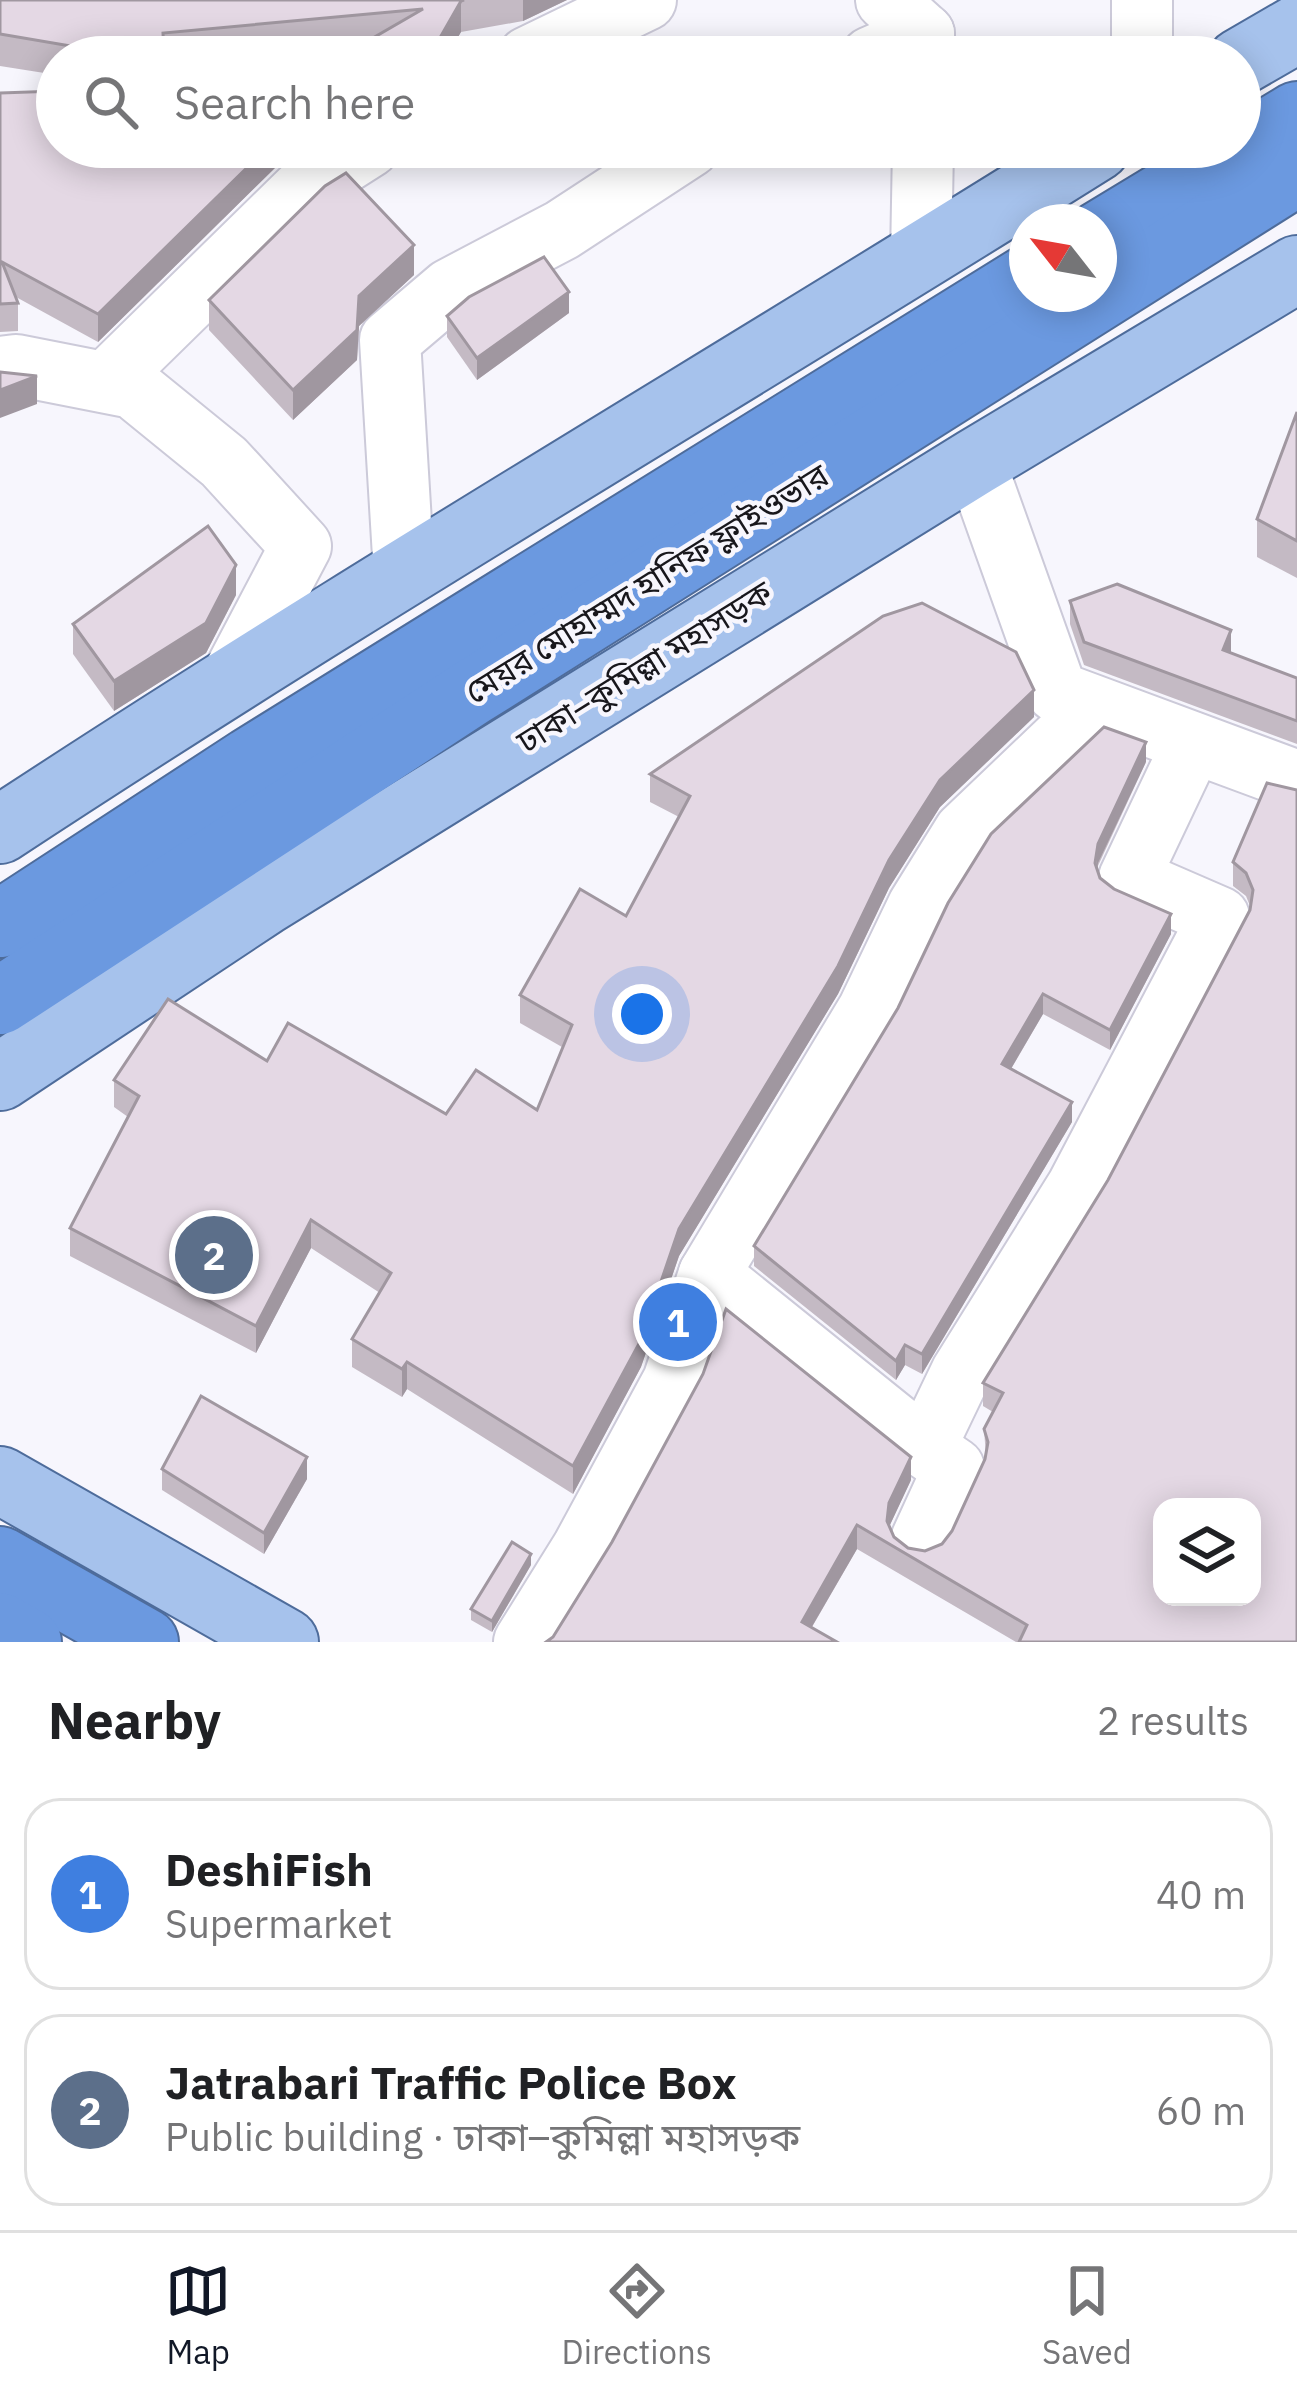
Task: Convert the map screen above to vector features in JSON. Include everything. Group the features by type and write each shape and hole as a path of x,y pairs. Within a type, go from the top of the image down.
{"highway":[{"path":"1261,137 1297,115"},
{"path":"1117,224 1210,168"},
{"name":"মেয়র মোহাম্মদ হানিফ ফ্লাইওভার","path":"7,1056 471,693 1297,172"},
{"name":"মেয়র মোহাম্মদ হানিফ ফ্লাইওভার","path":"0,924 270,749 1009,289"},
{"path":"0,1560 145,1642"},
{"path":"0,1626 28,1642"}],"main road":[{"path":"1261,50 1297,29"},
{"path":"0,830 232,677 1064,168"},
{"name":"ঢাকা–কুমিল্লা মহাসড়ক","path":"7,1056 975,461 1297,269"},
{"path":"14,1482 285,1642"}],"street":[{"path":"571,36 646,0"},
{"path":"1142,0 1142,36"},
{"path":"106,382 303,189 336,168"},
{"path":"404,572 390,340 450,290 562,230 657,168"},
{"path":"921,258 922,168"},
{"path":"0,367 16,365 134,388 224,461 301,546 232,677"},
{"path":"975,461 1057,692 1297,781"},
{"path":"524,1642 582,1549 673,1381 710,1274 868,1010 918,906 964,832 1095,707"},
{"path":"926,1448 961,1372 1077,1187 1219,917 1129,878 1193,743"},
{"path":"710,1274 954,1468 921,1540"}],"building":[{"path":"0,0 464,0 441,36 376,36 423,9 163,36 36,36 36,40 0,34"},
{"path":"36,92 36,168 247,168 98,314 2,262 18,303 0,304 0,93"},
{"path":"346,173 414,245 359,296 357,330 293,390 209,300 325,186"},
{"path":"544,257 569,292 477,358 447,316 469,297"},
{"path":"0,372 37,376 0,390"},
{"path":"1297,412 1297,541 1257,519"},
{"path":"208,526 236,565 206,623 114,681 73,624"},
{"path":"1117,584 1231,630 1223,650 1297,678 1297,721 1084,642 1070,601"},
{"path":"922,603 1016,652 1034,690 940,780 889,860 838,966 679,1229 641,1340 573,1466 407,1362 402,1369 352,1339 391,1273 311,1220 256,1326 70,1228 139,1096 114,1080 168,999 267,1061 288,1023 446,1114 476,1070 537,1110 572,1025 520,995 580,889 626,916 690,796 650,774 883,616"},
{"path":"1104,727 1146,742 1098,844 1095,863 1100,878 1171,914 1110,1030 1043,994 1002,1064 1072,1102 922,1354 905,1345 896,1361 754,1246 898,1008 948,903 991,834"},
{"path":"1267,783 1297,790 1297,1642 1019,1642 1027,1625 857,1525 802,1622 837,1642 546,1642 612,1542 703,1374 726,1309 911,1457 889,1503 887,1521 894,1537 908,1548 925,1551 942,1544 985,1459 984,1429 1003,1393 983,1383 1108,1180 1250,910 1253,890 1246,873 1233,862"},
{"path":"201,1396 307,1457 264,1533 162,1469"},
{"path":"512,1542 531,1554 492,1621 471,1609"}],"place":[{"name":"Jatrabari Traffic Police Box","path":"214,1255"},
{"name":"DeshiFish","path":"678,1322"}]}
